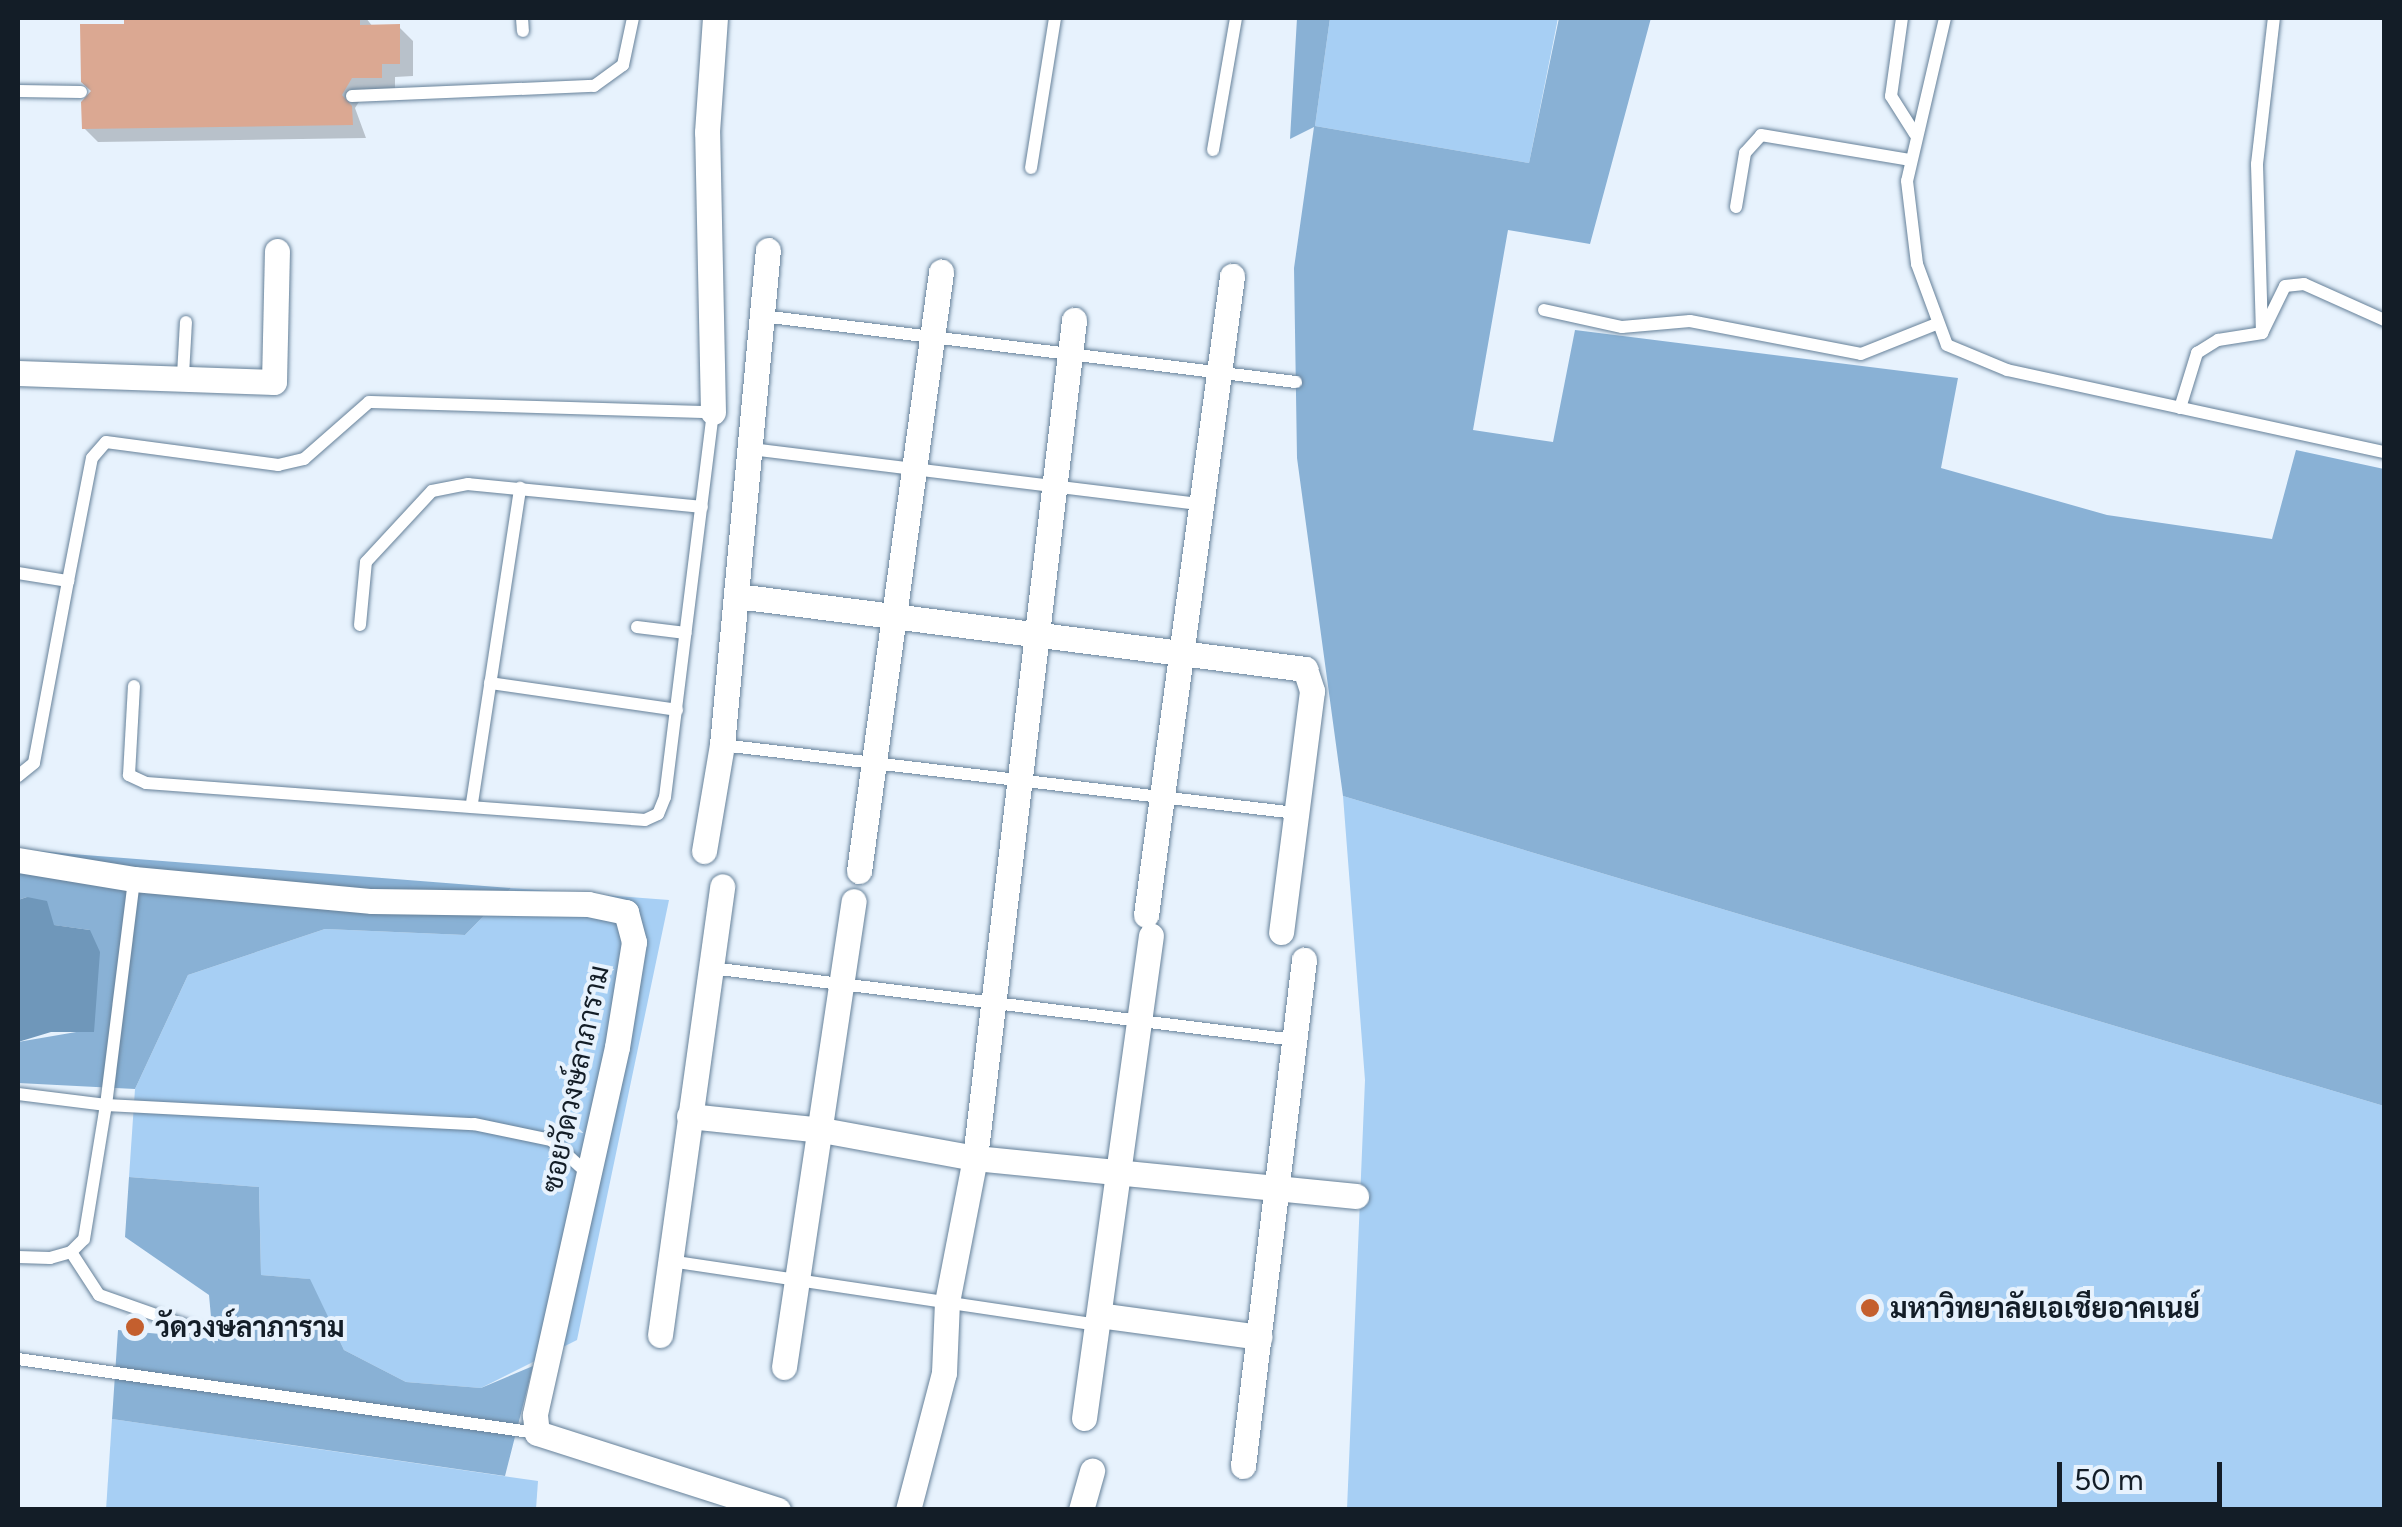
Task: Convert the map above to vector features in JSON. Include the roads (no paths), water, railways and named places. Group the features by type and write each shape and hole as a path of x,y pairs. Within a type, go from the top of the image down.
{"street":[{"path":"713,412 707,132 714,18"},
{"path":"704,851 722,745 768,250"},
{"path":"18,373 183,375 274,382 277,251"},
{"path":"859,871 942,272"},
{"path":"1084,1418 1139,1020 1214,370 1232,276"},
{"path":"908,1510 944,1373 947,1302 975,1158 1074,320"},
{"path":"737,596 1305,669 1312,676 1281,932"},
{"name":"ซอยวัดวงษ์ลาภาราม","path":"18,860 134,879 372,901 588,904 626,912 634,942 535,1414 537,1434"},
{"path":"660,1335 722,886"},
{"path":"784,1366 854,901"},
{"path":"1243,1466 1304,960"},
{"path":"689,1116 822,1130 975,1158 1356,1196"},
{"path":"1098,1320 1259,1337"},
{"path":"537,1434 778,1510"},
{"path":"1081,1510 1092,1471"}],"lane":[{"path":"352,96 577,91 624,65 633,18"},
{"path":"1031,168 1055,18"},
{"path":"1212,150 1236,18"},
{"path":"1902,18 1891,96 1916,134"},
{"path":"1945,18 1911,160 1910,218 1934,324 1947,345 2007,370 2384,452"},
{"path":"2262,333 2255,258 2257,164 2274,18"},
{"path":"18,91 81,92"},
{"path":"1736,207 1745,154 1762,135 1911,160"},
{"path":"2262,333 2280,294 2292,284 2384,320"},
{"path":"1544,310 1622,327 1690,321 1861,354 1934,324"},
{"path":"762,316 1296,382"},
{"path":"183,375 186,322"},
{"path":"2180,408 2205,345 2262,333"},
{"path":"18,776 34,763 92,458 106,442 278,465 304,459 369,402 713,412 677,710 665,797 658,814 645,820 472,803 146,783 129,774 134,686"},
{"path":"751,449 1199,504"},
{"path":"360,625 366,562 432,491 468,484 702,507"},
{"path":"472,803 520,488"},
{"path":"18,573 68,581"},
{"path":"637,627 686,634"},
{"path":"490,683 677,710"},
{"path":"722,745 1296,813"},
{"path":"71,1252 88,1224 134,879"},
{"path":"711,968 1296,1040"},
{"path":"18,1094 106,1106 474,1124 550,1140 587,1173"},
{"path":"18,1256 71,1252"},
{"path":"71,1252 98,1295 196,1329"},
{"path":"670,1261 1098,1320"},
{"path":"18,1360 537,1434"}],"place":[{"name":"มหาวิทยาลัยเอเชียอาคเนย์","path":"1870,1308"},
{"name":"วัดวงษ์ลาภาราม","path":"135,1327"}]}
